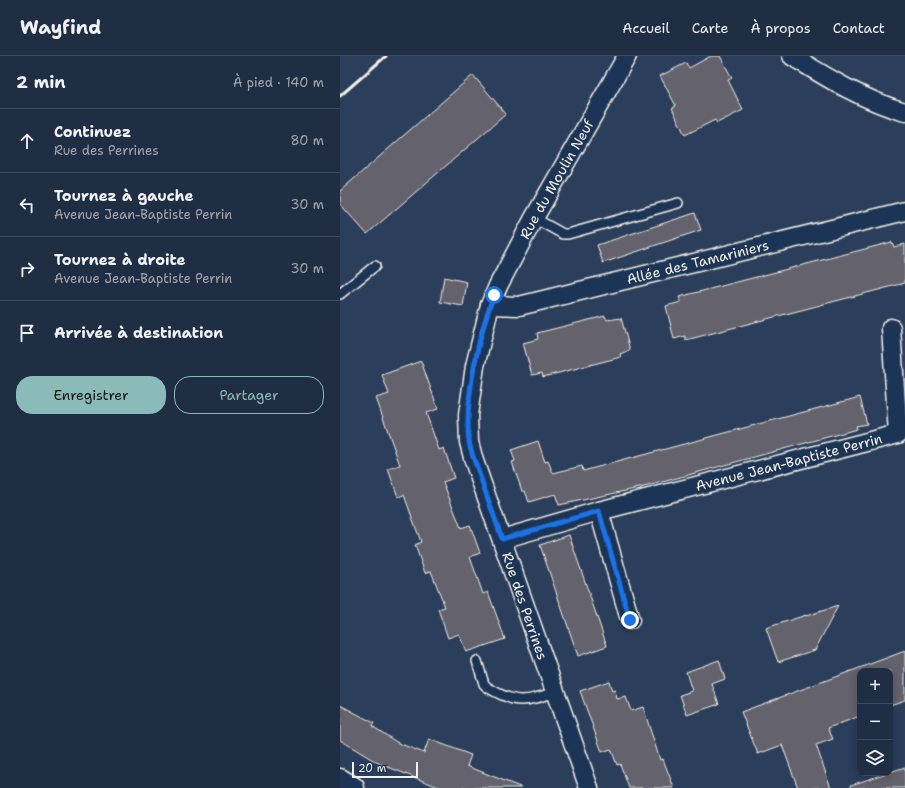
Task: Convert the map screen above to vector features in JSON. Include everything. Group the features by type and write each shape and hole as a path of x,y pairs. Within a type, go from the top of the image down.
{"street":[{"name":"Rue du Moulin Neuf","path":"490,305 498,286 534,218 627,56"},
{"path":"792,56 862,96 905,112"},
{"name":"Allée des Tamariniers","path":"490,305 519,306 905,211"},
{"name":"Rue des Perrines","path":"490,305 475,366 468,415 469,442 589,788"},
{"name":"Avenue Jean-Baptiste Perrin","path":"502,539 599,511 898,434 891,328"},
{"path":"599,511 630,620"},
{"path":"340,780 354,788"}],"lane":[{"path":"534,218 563,234 568,234 678,202"},
{"path":"340,294 375,266"},
{"path":"477,661 484,684 487,688 514,700 533,700 555,692"}],"building":[{"path":"711,56 720,56 732,78 728,80 743,110 717,123 715,120 685,135 672,108 676,106 660,76 686,63 689,68"},
{"path":"473,75 506,114 367,234 340,204 340,191"},
{"path":"695,213 701,230 603,263 597,245"},
{"path":"892,242 894,247 905,244 905,283 686,340 685,336 674,339 666,306 681,302 679,297"},
{"path":"444,277 467,282 463,306 440,302"},
{"path":"605,316 607,320 621,318 630,350 620,354 621,357 543,377 542,373 532,375 523,343 538,339 537,333"},
{"path":"421,361 438,409 426,413 439,450 444,448 454,478 443,482 461,528 470,525 480,553 470,557 483,594 488,592 505,639 466,652 459,634 448,638 438,609 445,607 431,571 425,573 415,545 421,542 404,495 398,497 388,469 400,465 376,398 389,394 382,375"},
{"path":"860,397 867,424 856,426 857,429 644,487 559,505 555,494 529,502 525,491 522,491 512,462 515,461 511,450 538,441 545,462 548,461 553,473 582,466 583,471"},
{"path":"569,535 607,646 578,656 540,545"},
{"path":"838,606 815,650 778,662 766,628"},
{"path":"905,651 905,700 893,704 893,668 859,668"},
{"path":"719,660 725,679 712,684 719,704 687,715 680,695 692,691 686,672"},
{"path":"857,669 857,717 828,728 833,739 816,745 831,788 798,788 782,745 758,754 741,712"},
{"path":"609,681 612,691 615,690 617,699 626,697 631,711 643,707 660,760 663,759 674,788 629,788 620,764 617,765 611,749 602,752 580,691"},
{"path":"340,705 374,723 372,726 398,743 424,753 429,739 471,755 467,766 520,788 441,788 378,763 340,740"},
{"path":"905,767 905,788 852,788 851,785 878,776 893,776 893,771"}],"railway":[{"path":"340,96 386,56"}],"route":[{"path":"494,295 490,305 475,366 468,424 469,442 474,460 502,539 599,511 630,620"}]}
